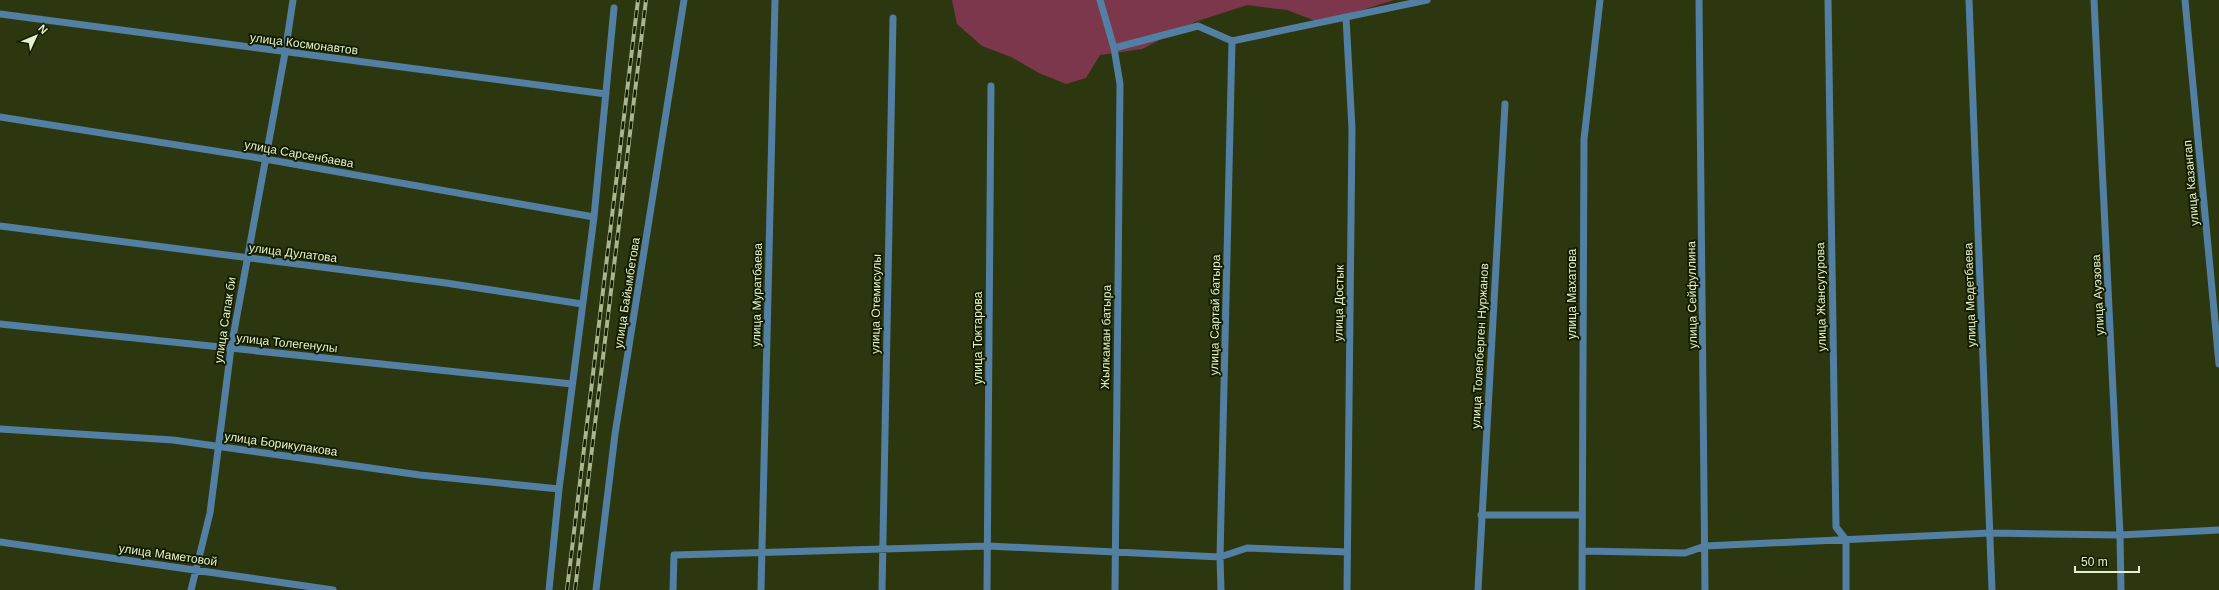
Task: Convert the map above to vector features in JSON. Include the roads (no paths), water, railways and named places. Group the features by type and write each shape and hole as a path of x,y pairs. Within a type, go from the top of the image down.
{"street":[{"name":"улица Сапак би","path":"191,590 210,513 220,446 231,348 246,258 285,53 293,0"},
{"name":"улица Байымбетова","path":"596,590 616,434 684,0"},
{"name":"улица Муратбаева","path":"761,590 775,0"},
{"name":"Жылкаман батыра","path":"1100,0 1114,48 1120,84 1115,590"},
{"path":"1114,48 1198,26 1232,41 1427,0"},
{"name":"улица Махатова","path":"1582,590 1584,139 1600,0"},
{"name":"улица Сейфуллина","path":"1699,0 1705,590"},
{"name":"улица Жансугурова","path":"1828,0 1836,527 1846,540"},
{"name":"улица Медетбаева","path":"1969,0 1992,590"},
{"name":"улица Ауэзова","path":"2094,0 2120,535 2121,590"},
{"name":"улица Казангап","path":"2185,0 2219,364"},
{"path":"549,590 559,490 594,217 614,8"},
{"name":"улица Космонавтов","path":"0,14 285,53 606,94"},
{"name":"улица Достык","path":"1346,17 1352,129 1347,590"},
{"name":"улица Отемисулы","path":"882,590 892,18"},
{"name":"улица Сартай батыра","path":"1221,590 1220,558 1232,41"},
{"name":"улица Токтарова","path":"987,590 991,86"},
{"name":"улица Толепберген Нуржанов","path":"1478,590 1481,514 1505,104"},
{"name":"улица Сарсенбаева","path":"0,117 265,159 594,217"},
{"name":"улица Дулатова","path":"0,226 446,283 582,304"},
{"name":"улица Толегенулы","path":"0,324 572,384"},
{"name":"улица Борикулакова","path":"0,429 173,440 420,474 559,490"},
{"path":"1481,514 1582,515"},
{"path":"1582,552 1685,553 1705,546 1990,533 2120,535 2219,530"},
{"path":"1846,540 1846,590"},
{"name":"улица Маметовой","path":"0,542 333,590"},
{"path":"672,590 674,555 988,546 1115,551 1220,558 1247,548 1347,552"}],"railway":[{"path":"567,590 638,0"},
{"path":"575,590 646,0"}]}
